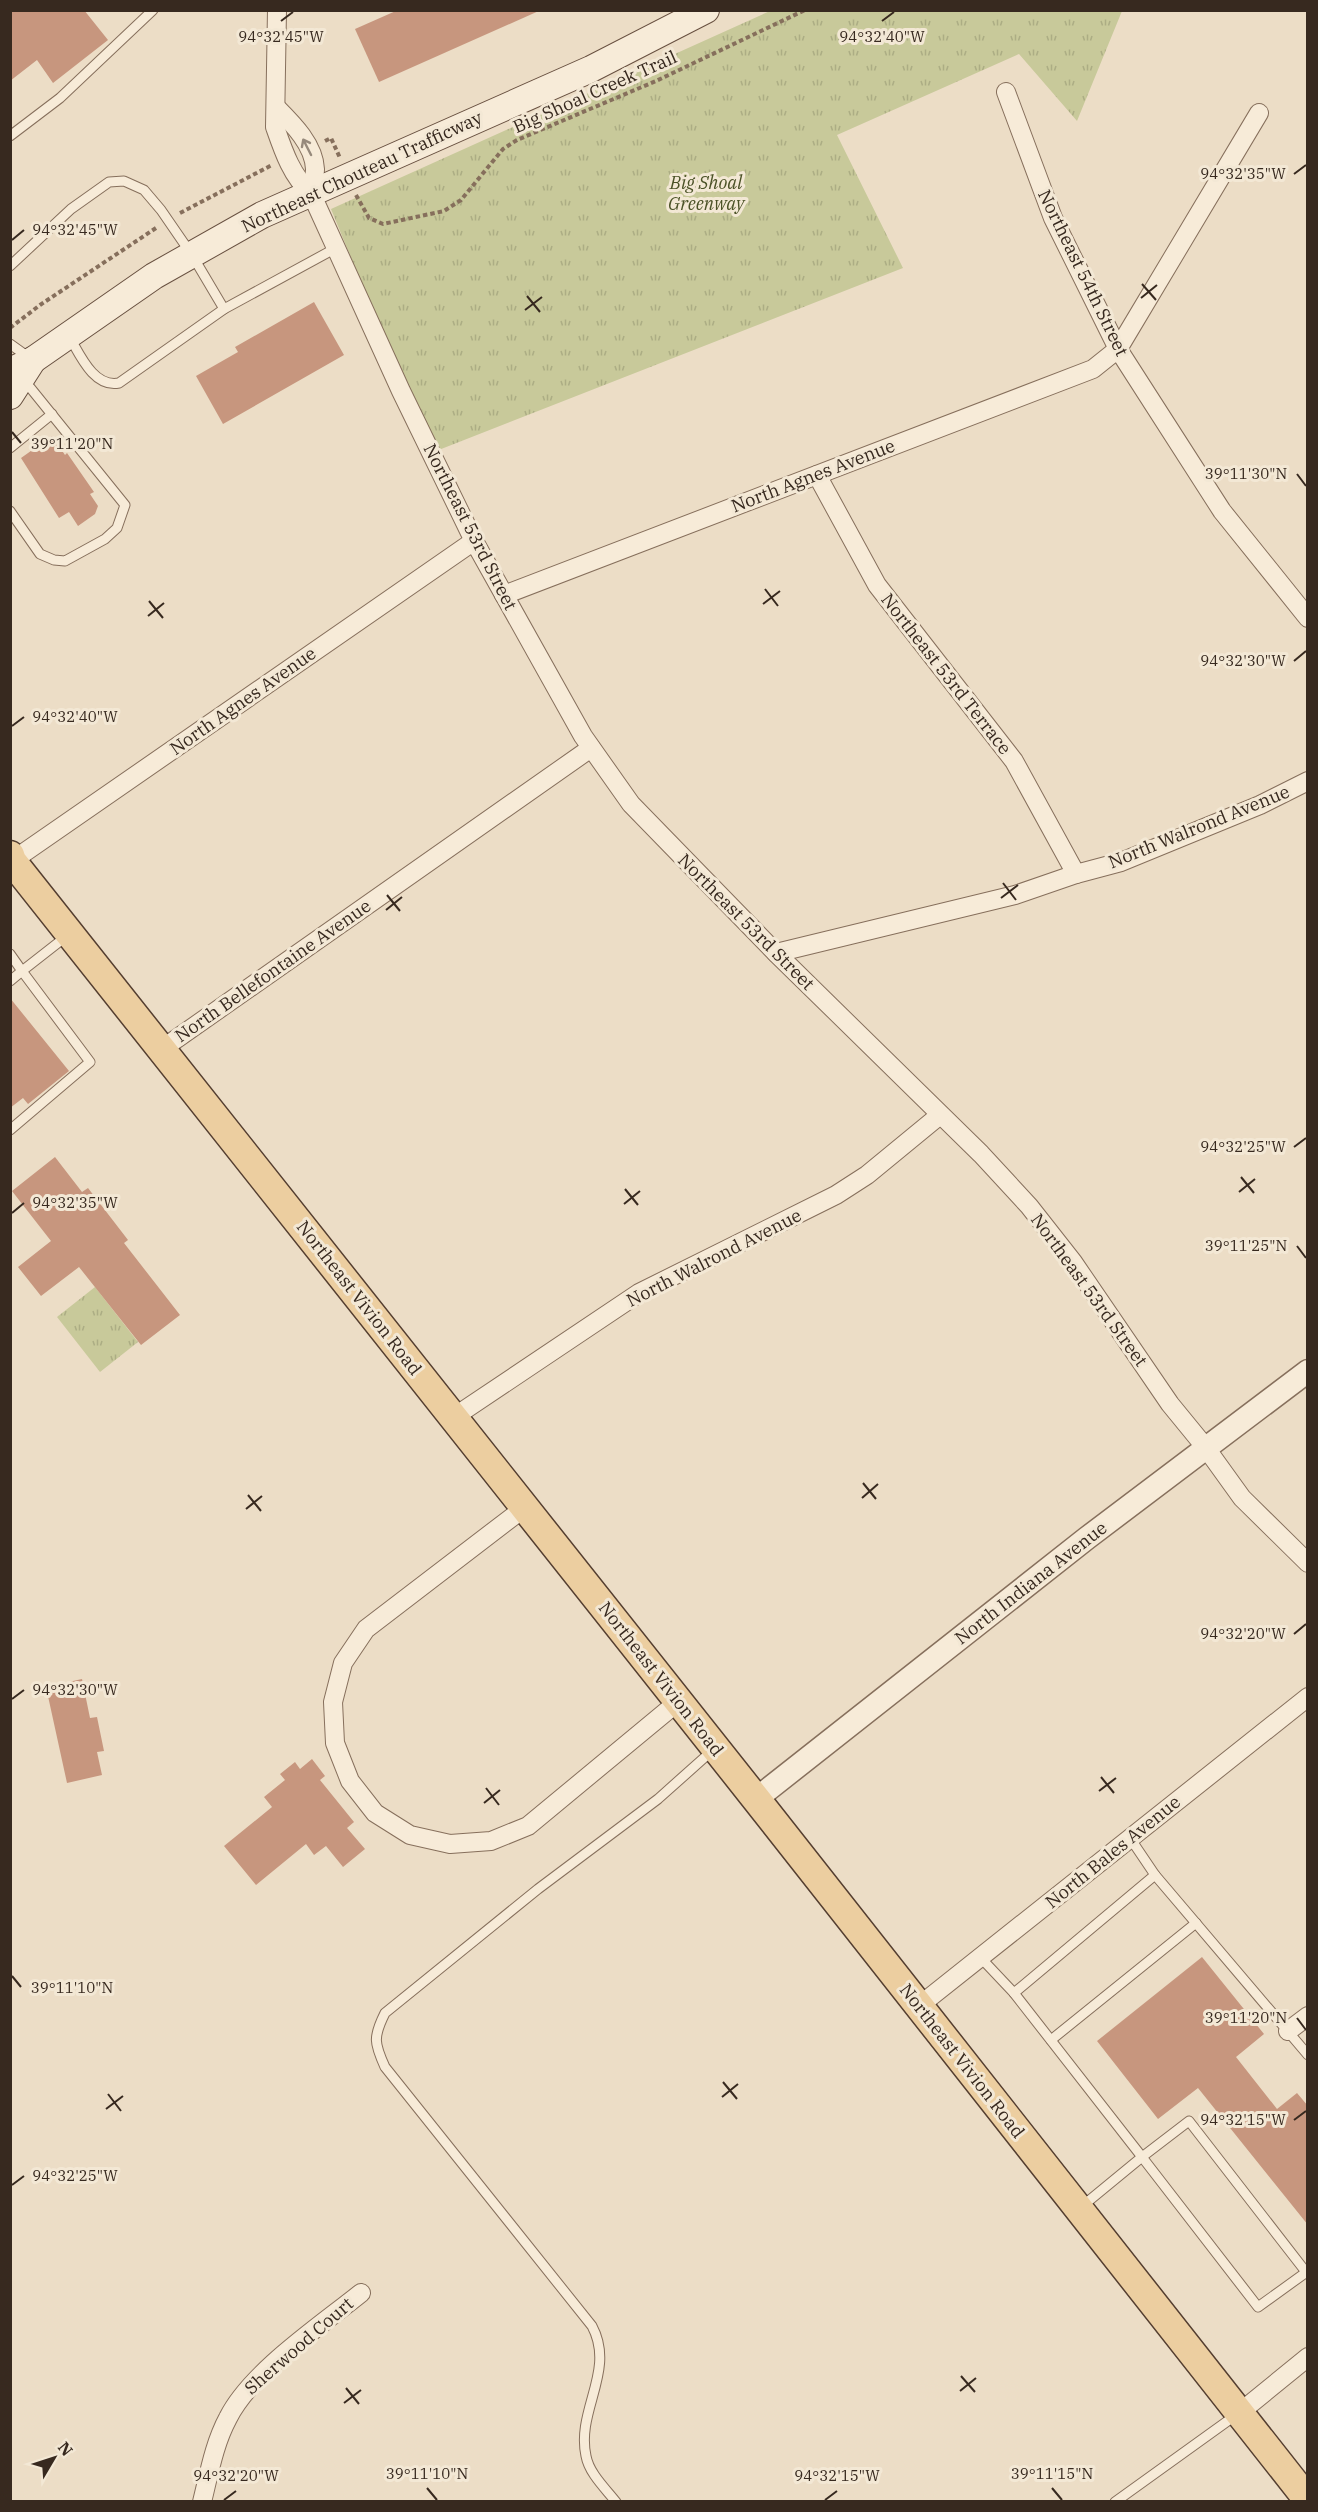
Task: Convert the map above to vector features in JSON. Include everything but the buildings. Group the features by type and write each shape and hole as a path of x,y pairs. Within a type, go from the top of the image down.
{"main road":[{"name":"Northeast Chouteau Trafficway","path":"17,370 126,295 262,215 591,69 706,10"},
{"name":"Northeast Vivion Road","path":"11,859 679,1701 1238,2414 1308,2500"}],"street":[{"name":"Northeast 53rd Street","path":"277,10 275,127 280,142 301,184 311,193 396,381 474,541 591,748 631,804 776,953 981,1154 1036,1216 1073,1262 1170,1404 1206,1448 1242,1498 1308,1563"},
{"name":"Northeast 54th Street","path":"1006,92 1053,218 1118,349 1222,511 1308,618"},
{"path":"1118,349 1259,113"},
{"name":"North Agnes Avenue","path":"504,595 1093,369 1118,349"},
{"name":"Northeast 53rd Terrace","path":"817,475 877,585 1014,761 1076,874"},
{"name":"North Agnes Avenue","path":"11,859 474,541"},
{"name":"North Bellefontaine Avenue","path":"162,1049 591,748"},
{"name":"North Walrond Avenue","path":"776,953 1015,895 1076,874 1121,862 1260,805 1308,782"},
{"name":"North Walrond Avenue","path":"454,1417 639,1293 836,1196 867,1175 940,1114"},
{"name":"North Indiana Avenue","path":"756,1799 1087,1538 1308,1371"},
{"path":"525,1508 366,1629 344,1663 333,1702 335,1743 350,1781 375,1813 410,1834 450,1844 490,1841 528,1826 679,1701"},
{"name":"North Bales Avenue","path":"919,2006 1308,1697"},
{"path":"1288,2031 1308,2016"},
{"name":"Sherwood Court","path":"202,2502 217,2442 228,2417 243,2394 262,2374 361,2293"},
{"path":"1238,2414 1308,2357"}],"lane":[{"path":"10,136 60,98 153,10"},
{"path":"10,266 70,209 110,182 124,181 144,190 161,210 192,255 224,309"},
{"path":"68,336 88,369 101,380 111,384 119,383 224,309 336,248"},
{"path":"10,511 40,554 54,560 65,561 105,539 117,528 125,505 17,370"},
{"path":"10,448 52,414"},
{"path":"10,981 69,933"},
{"path":"10,954 90,1062 10,1130"},
{"path":"616,2502 597,2479 586,2457 585,2440 589,2410 599,2376 600,2340 592,2326 385,2067 375,2045 377,2029 385,2013 538,1888 658,1799 716,1748"},
{"path":"1130,1838 1155,1875 1308,2055"},
{"path":"1014,1993 1155,1875"},
{"path":"1051,2040 1196,1923"},
{"path":"980,1957 1014,1993 1142,2157 1258,2307 1307,2272 1189,2121 1142,2157 1079,2210"},
{"path":"1115,2502 1238,2414"}],"path":[{"name":"Big Shoal Creek Trail","path":"356,195 369,218 384,224 444,211 461,200 503,149 517,140 656,81 805,10"},
{"path":"186,210 277,163"},
{"path":"10,328 40,305 148,233"}],"green space":[{"name":"Big Shoal Greenway","path":"770,11 1122,11 1077,121 1019,54 837,135 903,268 431,453 331,209"},
{"path":"95,1287 138,1342 100,1372 57,1317"}]}
